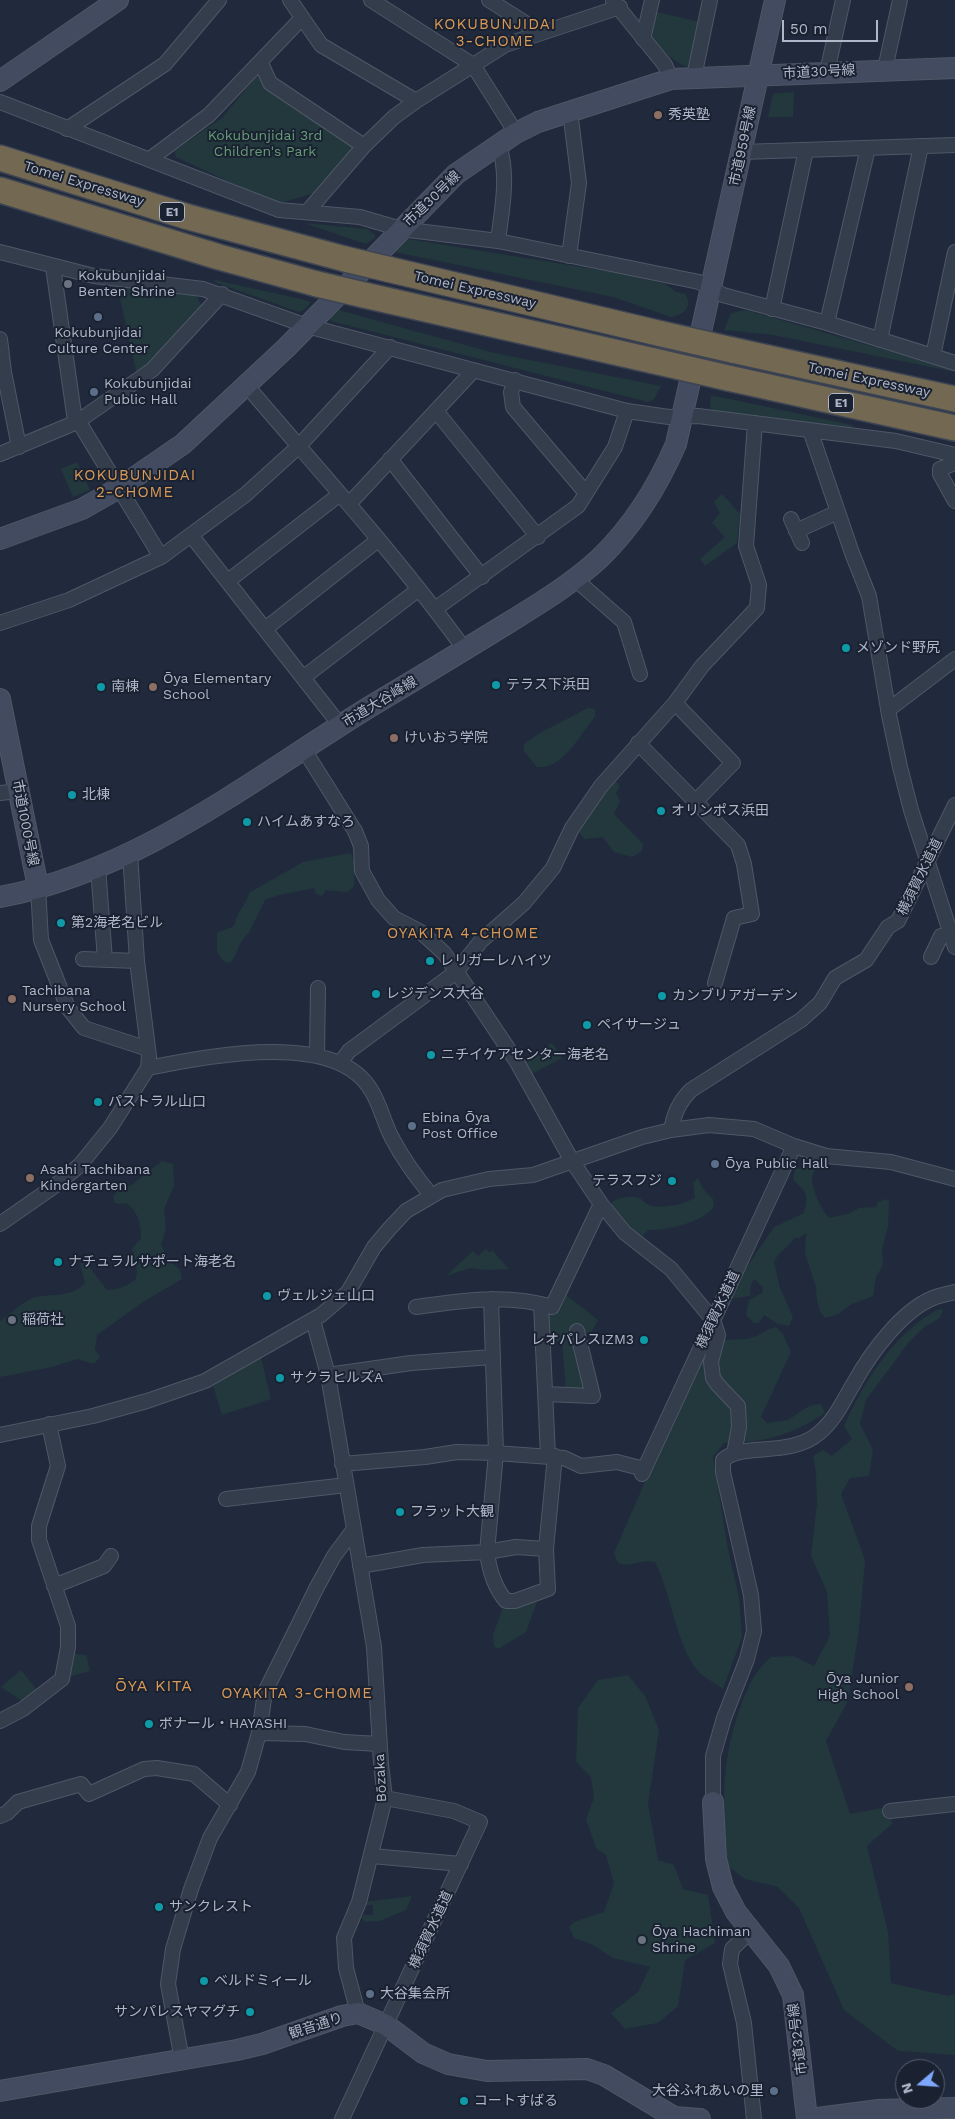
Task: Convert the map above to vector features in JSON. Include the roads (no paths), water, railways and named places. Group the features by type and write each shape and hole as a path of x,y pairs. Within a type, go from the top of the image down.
{"highway":[{"name":"Tomei Expressway","path":"0,158 188,217 345,259 662,334 955,399"},
{"name":"Tomei Expressway","path":"0,190 201,252 364,296 955,428"}],"street":[{"path":"0,81 118,0"},
{"path":"67,129 165,64 219,0"},
{"path":"290,0 322,45 416,101"},
{"path":"371,0 472,65 516,133"},
{"path":"489,0 542,33"},
{"path":"643,39 652,0"},
{"path":"694,78 710,0"},
{"name":"市道959号線","path":"683,416 775,0"},
{"path":"827,72 843,0"},
{"path":"885,69 900,0"},
{"path":"307,212 364,146 394,117 505,44 542,33 616,4 665,65 672,79"},
{"path":"150,159 210,115 302,18"},
{"path":"261,63 270,83 364,146"},
{"name":"市道30号線","path":"0,539 82,509 119,488 183,444 247,386 456,174 516,133 570,111 672,79 885,69 955,68"},
{"path":"0,102 279,210 360,217 401,228 498,241 699,282 710,291 827,323 955,363"},
{"path":"569,256 579,183 570,111"},
{"path":"498,241 505,185 502,154 499,145"},
{"path":"741,152 955,145"},
{"path":"880,340 921,146"},
{"path":"827,323 868,148"},
{"path":"772,309 806,150"},
{"path":"0,252 94,276 203,289 222,294 307,326 627,411 652,415 698,416 896,441 955,455"},
{"path":"933,356 955,252"},
{"path":"53,267 74,414 77,422 162,557"},
{"path":"0,454 77,422 152,370 222,294"},
{"path":"0,339 4,372 19,447"},
{"path":"0,623 69,600 162,557 245,495 298,447 390,347"},
{"path":"349,504 473,371"},
{"path":"515,380 512,392 513,407 586,493"},
{"path":"247,386 349,504 435,609 465,650"},
{"path":"436,411 538,537"},
{"path":"435,609 538,537 578,506 615,447 627,411"},
{"name":"市道大谷峰線","path":"0,897 38,887 98,867 130,854 193,820 303,748 554,595 600,558 634,521 656,488 669,460 683,416"},
{"path":"341,1062 350,1051 456,972 481,941 524,903 553,868 582,812 638,743 675,703 702,666 757,608 759,585 746,546 755,423"},
{"path":"810,430 871,602 888,710 911,810 952,932 955,947"},
{"path":"390,459 482,577"},
{"path":"955,462 940,469 940,474 955,501"},
{"path":"228,581 340,494"},
{"path":"796,531 838,512"},
{"path":"191,535 340,725"},
{"path":"265,629 378,540"},
{"path":"575,579 624,622 640,674"},
{"path":"304,678 419,590"},
{"path":"888,710 955,659"},
{"path":"675,703 733,763 695,802"},
{"name":"市道1000号線","path":"1,705 9,792 38,887"},
{"path":"638,743 738,845 744,864 752,914 734,918 715,983"},
{"path":"303,748 355,831 361,846 362,871 378,900 394,918 427,937 444,953 513,1056 572,1161 601,1204 625,1233 672,1269 713,1320 718,1335 712,1362 714,1378 718,1385 738,1406 739,1428 734,1454"},
{"name":"横須賀水道道","path":"672,1130 673,1117 691,1090 801,1020 820,1003 835,978 866,960 888,927 898,921 927,860 950,826 955,805"},
{"path":"0,1224 80,1166 110,1128 148,1068 148,1049 137,961 130,854"},
{"path":"98,867 105,960"},
{"path":"38,887 41,940 68,1008 84,1028 148,1049"},
{"path":"931,957 941,936 952,932"},
{"path":"82,959 137,961"},
{"path":"317,1055 318,988"},
{"path":"148,1068 226,1054 317,1055 341,1062 358,1073 371,1090 403,1159 431,1195"},
{"path":"0,1434 148,1401 199,1384 313,1320 348,1292 374,1248 406,1211 442,1190 489,1179 533,1174 672,1130 709,1125 740,1127 773,1136 794,1146 832,1157 891,1162 955,1179"},
{"name":"横須賀水道道","path":"551,1456 564,1458 581,1466 618,1462 643,1471 794,1146"},
{"path":"416,1307 490,1299 532,1300 552,1307 601,1204"},
{"path":"713,1802 713,1756 724,1718 747,1659 754,1632 751,1595 723,1472 723,1460 734,1454 802,1445 819,1434 832,1421 859,1374 908,1312 932,1298 955,1292"},
{"path":"490,1299 496,1452 487,1552 489,1564 500,1593 506,1601 515,1601 548,1589 546,1548 551,1456 545,1394 542,1304"},
{"name":"Bōzaka","path":"313,1320 328,1375 374,1647 379,1744 385,1798 359,1902 344,1938 346,1968 358,2013"},
{"path":"545,1394 593,1396 577,1331"},
{"path":"328,1375 410,1363 492,1357"},
{"path":"0,1721 23,1709 62,1679 68,1648 68,1626 40,1540 39,1526 58,1466 50,1424"},
{"path":"342,1464 426,1457 457,1452 496,1452 551,1456"},
{"path":"226,1499 346,1485"},
{"path":"182,2060 168,1984 173,1948 200,1860 248,1772 259,1733 265,1692 317,1587 334,1556 354,1529"},
{"path":"360,1566 423,1555 487,1552 516,1547 546,1548"},
{"path":"54,1586 104,1566 111,1556"},
{"path":"259,1733 305,1734 344,1742 379,1744"},
{"path":"0,1816 7,1813 18,1802 81,1784 89,1794 144,1769 157,1768 194,1774 230,1805"},
{"name":"横須賀水道道","path":"342,2119 480,1822 454,1811 385,1798"},
{"name":"市道32号線","path":"713,1802 716,1859 720,1879 729,1901 750,1931 779,1966 793,1995 809,2119"},
{"path":"890,1811 955,1804"},
{"path":"372,1856 461,1864"},
{"path":"750,1931 732,1949 730,1964 744,2023 754,2119"},
{"name":"観音通り","path":"0,2092 262,2044 342,2016 358,2013 386,2025 430,2057 459,2067 487,2071 565,2068 593,2070 674,2117 700,2119"},
{"path":"809,2119 878,2110 955,2108"},
{"path":"651,2119 674,2117"}],"place":[{"name":"秀英塾","path":"658,115"},
{"name":"Kokubunjidai Benten Shrine","path":"68,284"},
{"name":"Kokubunjidai Culture Center","path":"98,317"},
{"name":"Kokubunjidai Public Hall","path":"94,392"},
{"name":"メゾンド野尻","path":"846,648"},
{"name":"テラス下浜田","path":"496,685"},
{"name":"南棟","path":"101,687"},
{"name":"Ōya Elementary School","path":"153,687"},
{"name":"けいおう学院","path":"394,738"},
{"name":"北棟","path":"72,795"},
{"name":"オリンポス浜田","path":"661,811"},
{"name":"ハイムあすなろ","path":"247,822"},
{"name":"第2海老名ビル","path":"61,923"},
{"name":"レリガーレハイツ","path":"430,961"},
{"name":"レジデンス大谷","path":"376,994"},
{"name":"カンブリアガーデン","path":"662,996"},
{"name":"Tachibana Nursery School","path":"12,999"},
{"name":"ペイサージュ","path":"587,1025"},
{"name":"ニチイケアセンター海老名","path":"431,1055"},
{"name":"パストラル山口","path":"98,1102"},
{"name":"Ebina Ōya Post Office","path":"412,1126"},
{"name":"Ōya Public Hall","path":"715,1164"},
{"name":"Asahi Tachibana Kindergarten","path":"30,1178"},
{"name":"テラスフジ","path":"672,1181"},
{"name":"ナチュラルサポート海老名","path":"58,1262"},
{"name":"ヴェルジェ山口","path":"267,1296"},
{"name":"稲荷社","path":"12,1320"},
{"name":"レオパレスIZM3","path":"644,1340"},
{"name":"サクラヒルズA","path":"280,1378"},
{"name":"フラット大観","path":"400,1512"},
{"name":"Ōya Junior High School","path":"909,1687"},
{"name":"ボナール・HAYASHI","path":"149,1724"},
{"name":"サンクレスト","path":"159,1907"},
{"name":"Ōya Hachiman Shrine","path":"642,1940"},
{"name":"ベルドミィール","path":"204,1981"},
{"name":"大谷集会所","path":"370,1994"},
{"name":"サンパレスヤマグチ","path":"250,2012"},
{"name":"大谷ふれあいの里","path":"774,2091"},
{"name":"コートすばる","path":"464,2101"}],"district":[{"name":"KOKUBUNJIDAI 3-CHOME","path":"495,34"},
{"name":"KOKUBUNJIDAI 2-CHOME","path":"135,484"},
{"name":"OYAKITA 4-CHOME","path":"463,934"},
{"name":"ŌYA KITA","path":"154,1686"},
{"name":"OYAKITA 3-CHOME","path":"297,1694"}],"park label":[{"name":"Kokubunjidai 3rd Children's Park","path":"265,144"}]}
